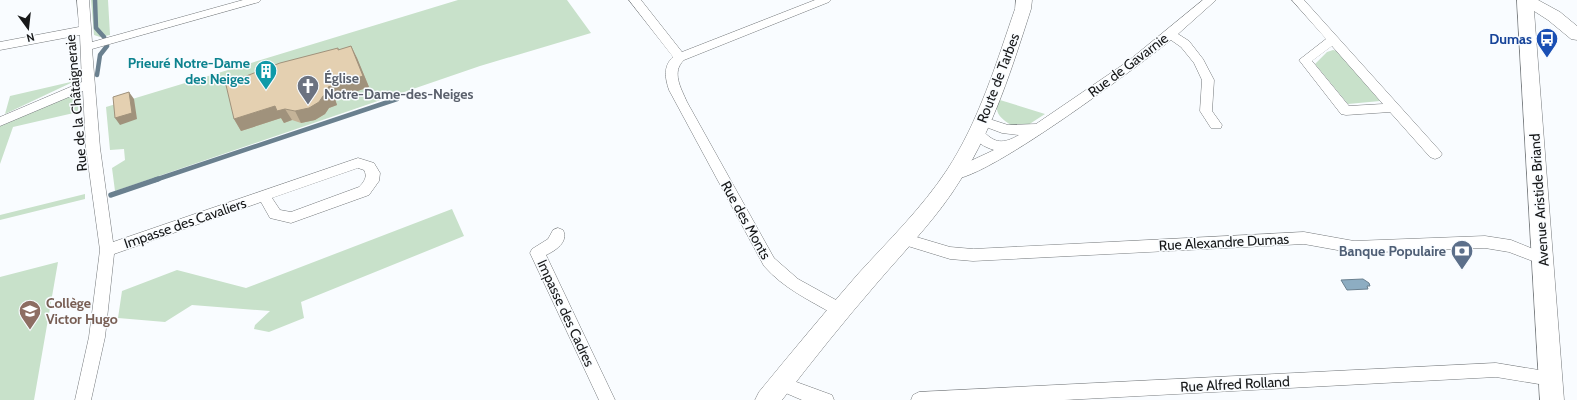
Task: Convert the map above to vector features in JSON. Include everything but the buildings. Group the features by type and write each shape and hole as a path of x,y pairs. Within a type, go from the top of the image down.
{"street":[{"name":"Rue de la Châtaigneraie","path":"83,0 87,46 88,84 100,203 107,250 97,338 83,400"},
{"path":"87,46 103,43 255,0"},
{"path":"635,0 680,57 819,1"},
{"name":"Route de Tarbes","path":"773,392 840,310 903,239 954,175 980,127 1001,76 1023,9 1024,0"},
{"name":"Rue de Gavarnie","path":"954,175 975,167 1042,126 1116,75 1170,34 1210,0"},
{"path":"1298,0 1435,154"},
{"path":"1525,0 1554,16 1577,36"},
{"name":"Avenue Aristide Briand","path":"1525,0 1552,400"},
{"path":"0,46 85,30"},
{"path":"1170,34 1185,44 1199,62 1208,80 1206,111 1216,125"},
{"path":"1332,40 1305,60 1346,111 1393,106"},
{"name":"Rue des Monts","path":"680,57 674,61 671,70 671,81 681,102 769,262 776,271 787,279 840,310"},
{"path":"0,122 88,84"},
{"name":"Rue de Gavarnie","path":"980,127 1022,131 1042,126"},
{"path":"980,127 982,140 994,146 1008,147"},
{"name":"Impasse des Cavaliers","path":"107,250 358,163 368,166 373,173 372,181 364,191 291,218 275,214 264,196"},
{"name":"Impasse des Cadres","path":"558,234 555,243 537,253 607,400"},
{"name":"Rue Alexandre Dumas","path":"903,239 950,253 973,255 1304,238 1354,247 1485,242 1511,246 1543,259"},
{"name":"Rue Alfred Rolland","path":"918,400 1496,370 1551,379"},
{"path":"773,392 800,392 826,400"}],"green space":[{"path":"91,0 108,0 110,35 100,37 94,35"},
{"path":"458,0 567,0 591,33 480,66 115,191 112,168 125,160 124,149 110,150 106,107"},
{"path":"1333,50 1337,51 1380,101 1348,104 1315,64 1327,52"},
{"path":"75,81 5,114 10,96"},
{"path":"74,93 79,94 78,112 13,127 0,164 0,126"},
{"path":"1000,100 1045,114 1028,125 1011,125 1001,117 997,111"},
{"path":"85,194 85,199 0,220 0,215"},
{"path":"452,209 464,236 301,302 304,318 269,332 254,329 255,325 270,311 192,305 165,322 118,318 122,291 177,270 246,288"},
{"path":"58,262 34,400 0,400 0,277"}],"water":[{"path":"1363,279 1369,283 1370,286 1367,286 1368,289 1347,290 1341,280"}],"waterway":[{"path":"95,0 96,28 104,37"},
{"path":"97,75 100,55 107,46"},
{"path":"155,180 397,99"},
{"path":"111,195 158,179"}],"place":[{"name":"Dumas","path":"1547,58"},
{"name":"Prieuré Notre-Dame des Neiges","path":"266,90"},
{"name":"Église Notre-Dame-des-Neiges","path":"308,106"},
{"name":"Banque Populaire","path":"1462,270"},
{"name":"Collège Victor Hugo","path":"30,330"}]}
